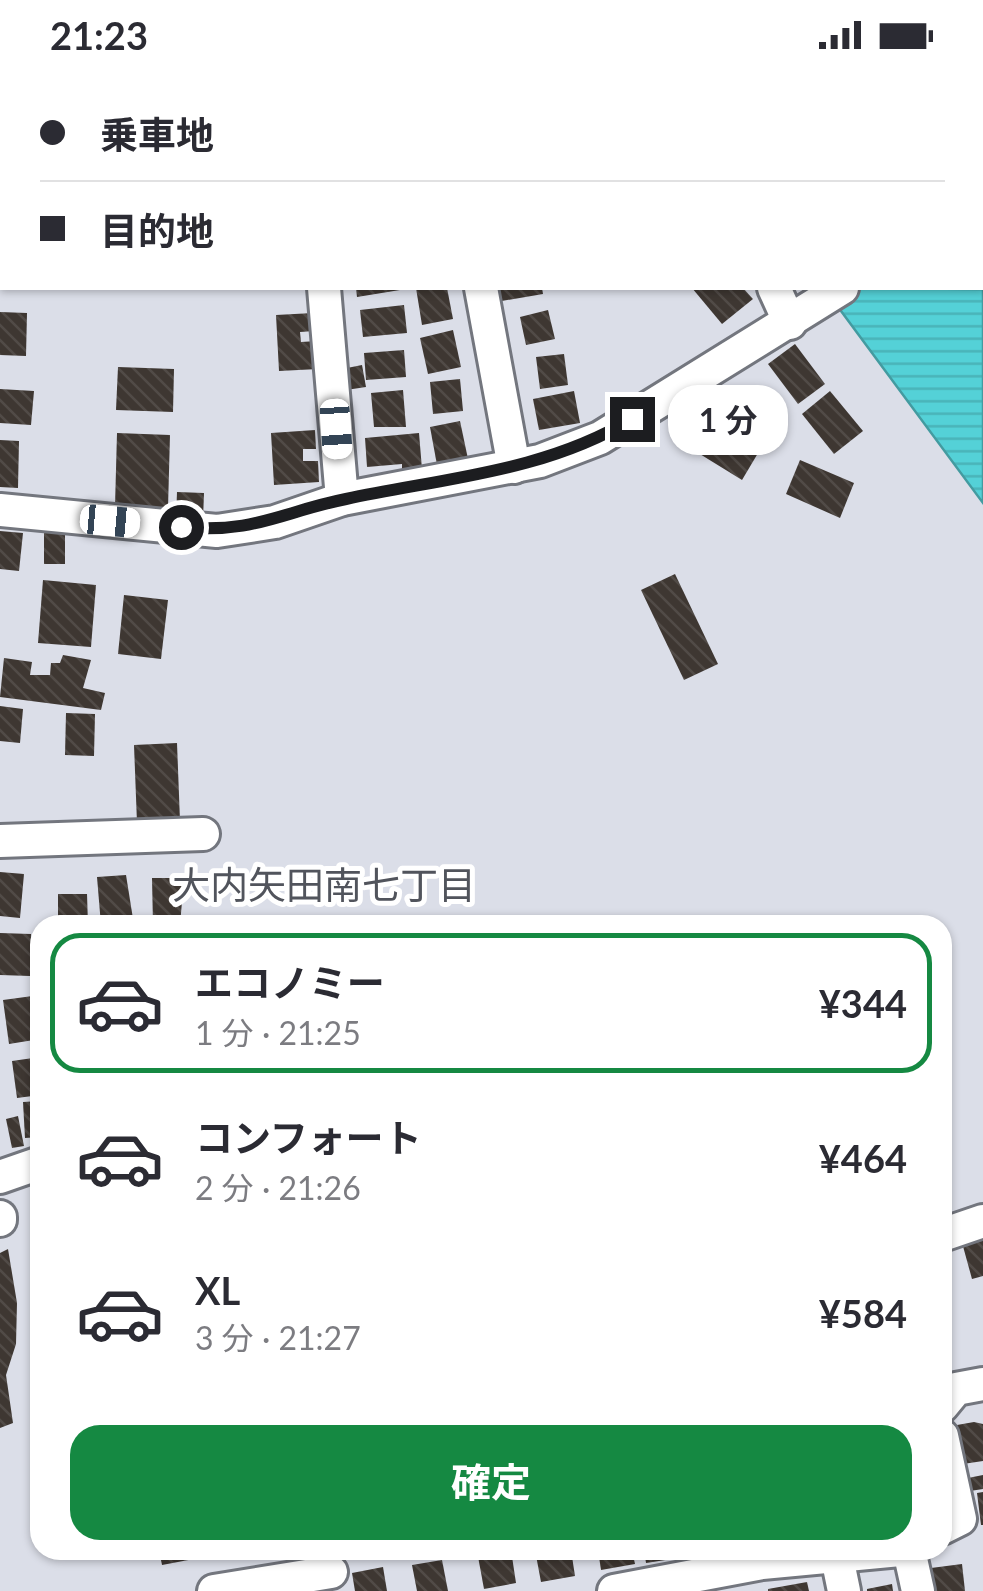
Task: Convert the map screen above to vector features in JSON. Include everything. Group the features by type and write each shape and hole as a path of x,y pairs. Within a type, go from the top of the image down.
{"street":[{"path":"324,290 342,499"},
{"path":"481,290 514,467"},
{"path":"775,290 790,323"},
{"path":"0,510 216,531 275,522 342,499 514,467 600,438 832,295"},
{"path":"0,841 203,834"},
{"path":"0,1177 30,1166"},
{"path":"952,1232 983,1221"},
{"path":"952,1393 956,1388 983,1384"},
{"path":"952,1483 960,1520 952,1524"},
{"path":"614,1591 711,1582 762,1563 807,1560"},
{"path":"837,1560 844,1591"},
{"path":"911,1560 918,1591"},
{"path":"214,1591 331,1571"}],"water":[{"path":"825,290 983,290 983,503"}],"building":[{"path":"356,290 400,290 357,297"},
{"path":"416,290 447,290 453,319 422,325"},
{"path":"493,290 542,290 543,294 496,302"},
{"path":"694,290 745,290 753,299 722,324"},
{"path":"404,305 407,333 363,337 360,310"},
{"path":"548,310 555,339 526,345 520,317"},
{"path":"0,312 27,313 26,356 0,355"},
{"path":"313,313 315,331 300,332 301,342 317,341 318,369 279,371 276,315"},
{"path":"453,330 461,367 428,374 420,338"},
{"path":"795,344 825,384 798,404 768,364"},
{"path":"404,350 406,377 366,380 364,353"},
{"path":"564,354 568,385 540,389 536,357"},
{"path":"362,365 366,387 346,390 342,369"},
{"path":"118,367 174,369 173,412 116,410"},
{"path":"460,379 463,411 433,414 430,382"},
{"path":"0,389 34,391 31,425 0,423"},
{"path":"403,390 406,427 374,427 371,393"},
{"path":"574,391 580,423 539,430 533,399"},
{"path":"830,391 863,431 834,454 802,414"},
{"path":"717,414 764,443 742,480 695,451"},
{"path":"460,421 468,459 437,465 430,427"},
{"path":"315,430 316,449 303,449 303,461 318,461 319,482 274,485 271,433"},
{"path":"117,433 170,435 168,508 115,506"},
{"path":"419,433 422,469 402,470 402,464 367,467 365,438"},
{"path":"0,440 19,441 18,488 0,487"},
{"path":"800,460 854,483 840,518 786,494"},
{"path":"177,492 204,493 203,520 176,518"},
{"path":"65,526 65,564 44,564 44,527"},
{"path":"0,531 23,533 19,571 0,569"},
{"path":"675,574 718,664 684,680 641,590"},
{"path":"43,580 96,585 91,647 38,643"},
{"path":"124,595 168,600 161,659 118,654"},
{"path":"63,655 91,660 83,688 105,693 101,710 0,697 4,658 32,662 30,675 50,675 51,663 60,663"},
{"path":"0,706 23,709 20,743 0,741"},
{"path":"66,713 95,714 94,756 65,755"},
{"path":"177,743 180,821 137,823 134,745"},
{"path":"0,872 24,874 20,918 0,916"},
{"path":"126,875 132,915 100,915 97,877"},
{"path":"152,878 184,878 181,915 153,915"},
{"path":"58,894 87,894 88,915 58,915"},
{"path":"0,933 30,934 30,976 0,975"},
{"path":"30,996 30,1041 9,1044 3,1000"},
{"path":"30,1058 30,1096 17,1098 12,1061"},
{"path":"23,1102 30,1102 30,1138 25,1138"},
{"path":"18,1116 24,1146 12,1148 6,1119"},
{"path":"983,1233 983,1276 972,1279 961,1239"},
{"path":"8,1249 17,1303 16,1344 6,1375 13,1423 0,1428 0,1253"},
{"path":"983,1424 983,1461 963,1464 957,1425"},
{"path":"983,1475 983,1489 970,1491 968,1478"},
{"path":"983,1492 983,1525 981,1525 977,1493"},
{"path":"161,1560 188,1560 162,1565"},
{"path":"442,1560 448,1591 417,1591 412,1565"},
{"path":"479,1560 513,1560 516,1583 484,1589"},
{"path":"537,1560 573,1560 575,1576 541,1582"},
{"path":"600,1560 634,1560 635,1564 601,1570"},
{"path":"962,1564 965,1591 934,1591 931,1568"},
{"path":"383,1567 387,1591 355,1591 352,1573"},
{"path":"807,1582 809,1591 768,1591 768,1589"},
{"path":"892,1584 893,1591 867,1591 867,1589"}],"district":[{"name":"大内矢田南七丁目","path":"324,886"}],"route":[{"path":"181,527 216,531 275,522 342,499 540,461 600,438 632,419"}]}
